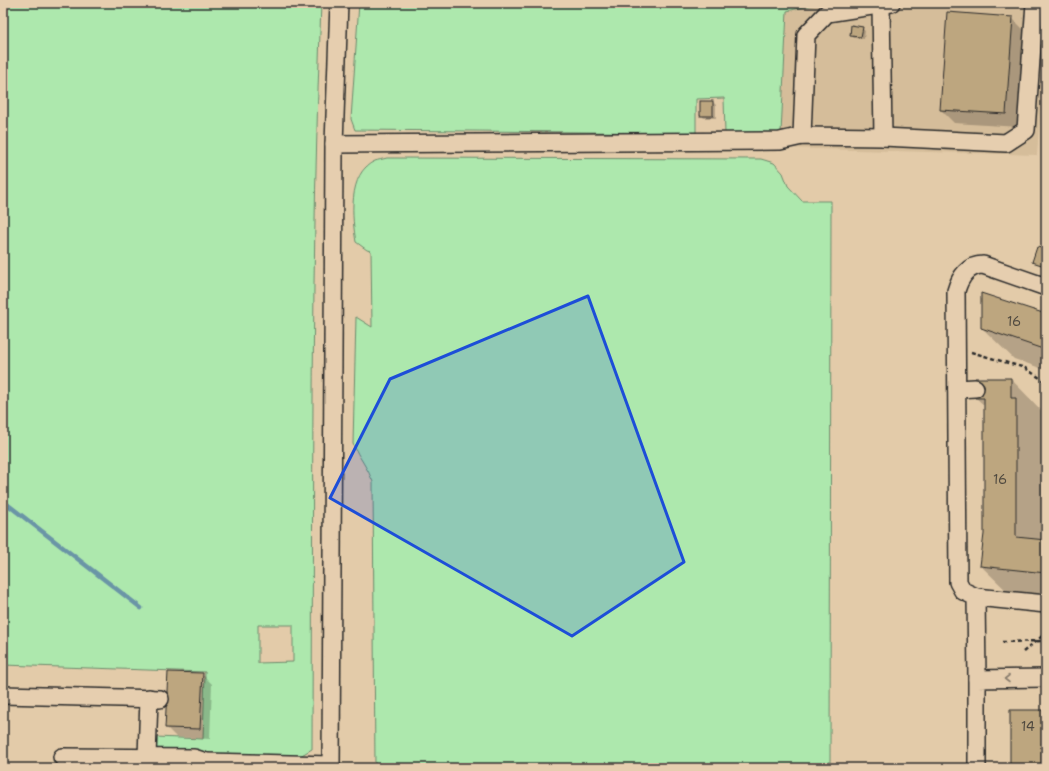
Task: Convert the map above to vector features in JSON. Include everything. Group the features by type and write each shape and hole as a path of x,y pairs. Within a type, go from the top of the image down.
{"street":[{"path":"62,757 194,758 206,765 331,766 334,144 339,3"},
{"path":"334,144 780,141 802,136 883,137 1006,143 1026,130 1035,3"},
{"path":"802,136 806,35 827,13 886,4 883,137"},
{"path":"1046,287 983,264 970,268 959,281 956,291 958,582 963,591 976,597 1046,604"},
{"path":"957,389 975,388"},
{"path":"976,597 977,768"},
{"path":"977,679 1046,678"},
{"path":"3,695 155,699 147,757"}],"path":[{"path":"957,353 972,352 1025,368 1046,382"},
{"path":"1046,386 1044,389 1046,508"},
{"path":"1022,652 1046,633"},
{"path":"1002,642 1046,641"}],"highlighted area":[{"path":"588,296 684,562 572,636 330,498 390,379"}],"shaded area":[{"path":"821,3 1046,3 1046,29 1037,155 780,148 787,11"}],"green space":[{"path":"3,3 321,3 314,283 312,749 300,756 156,752 156,737 203,739 205,672 3,665","holes":["258,625 293,625 293,662 258,663"]},
{"path":"359,3 821,3 787,11 781,133 725,134 724,98 696,99 696,133 355,130 351,119"},
{"path":"387,158 761,159 774,163 783,173 788,186 802,201 831,201 830,768 375,768 373,482 353,444 356,317 372,327 371,251 367,250 356,242 353,209 356,186 360,175 366,167 375,161"}],"building":[{"path":"947,12 1013,17 1006,114 940,110"},
{"path":"851,25 863,27 861,37 850,36"},
{"path":"700,101 713,101 713,116 700,116"},
{"path":"1037,247 1046,249 1045,266 1032,262"},
{"path":"981,293 1046,314 1046,350 981,328"},
{"path":"975,378 1011,378 1011,398 1016,398 1016,537 1046,540 1046,573 980,566 984,534 984,398 975,398"},
{"path":"168,672 203,673 200,729 165,728"},
{"path":"1010,710 1046,710 1046,743 1042,743 1042,768 1010,768"}],"waterway":[{"path":"3,501 141,608"}]}
